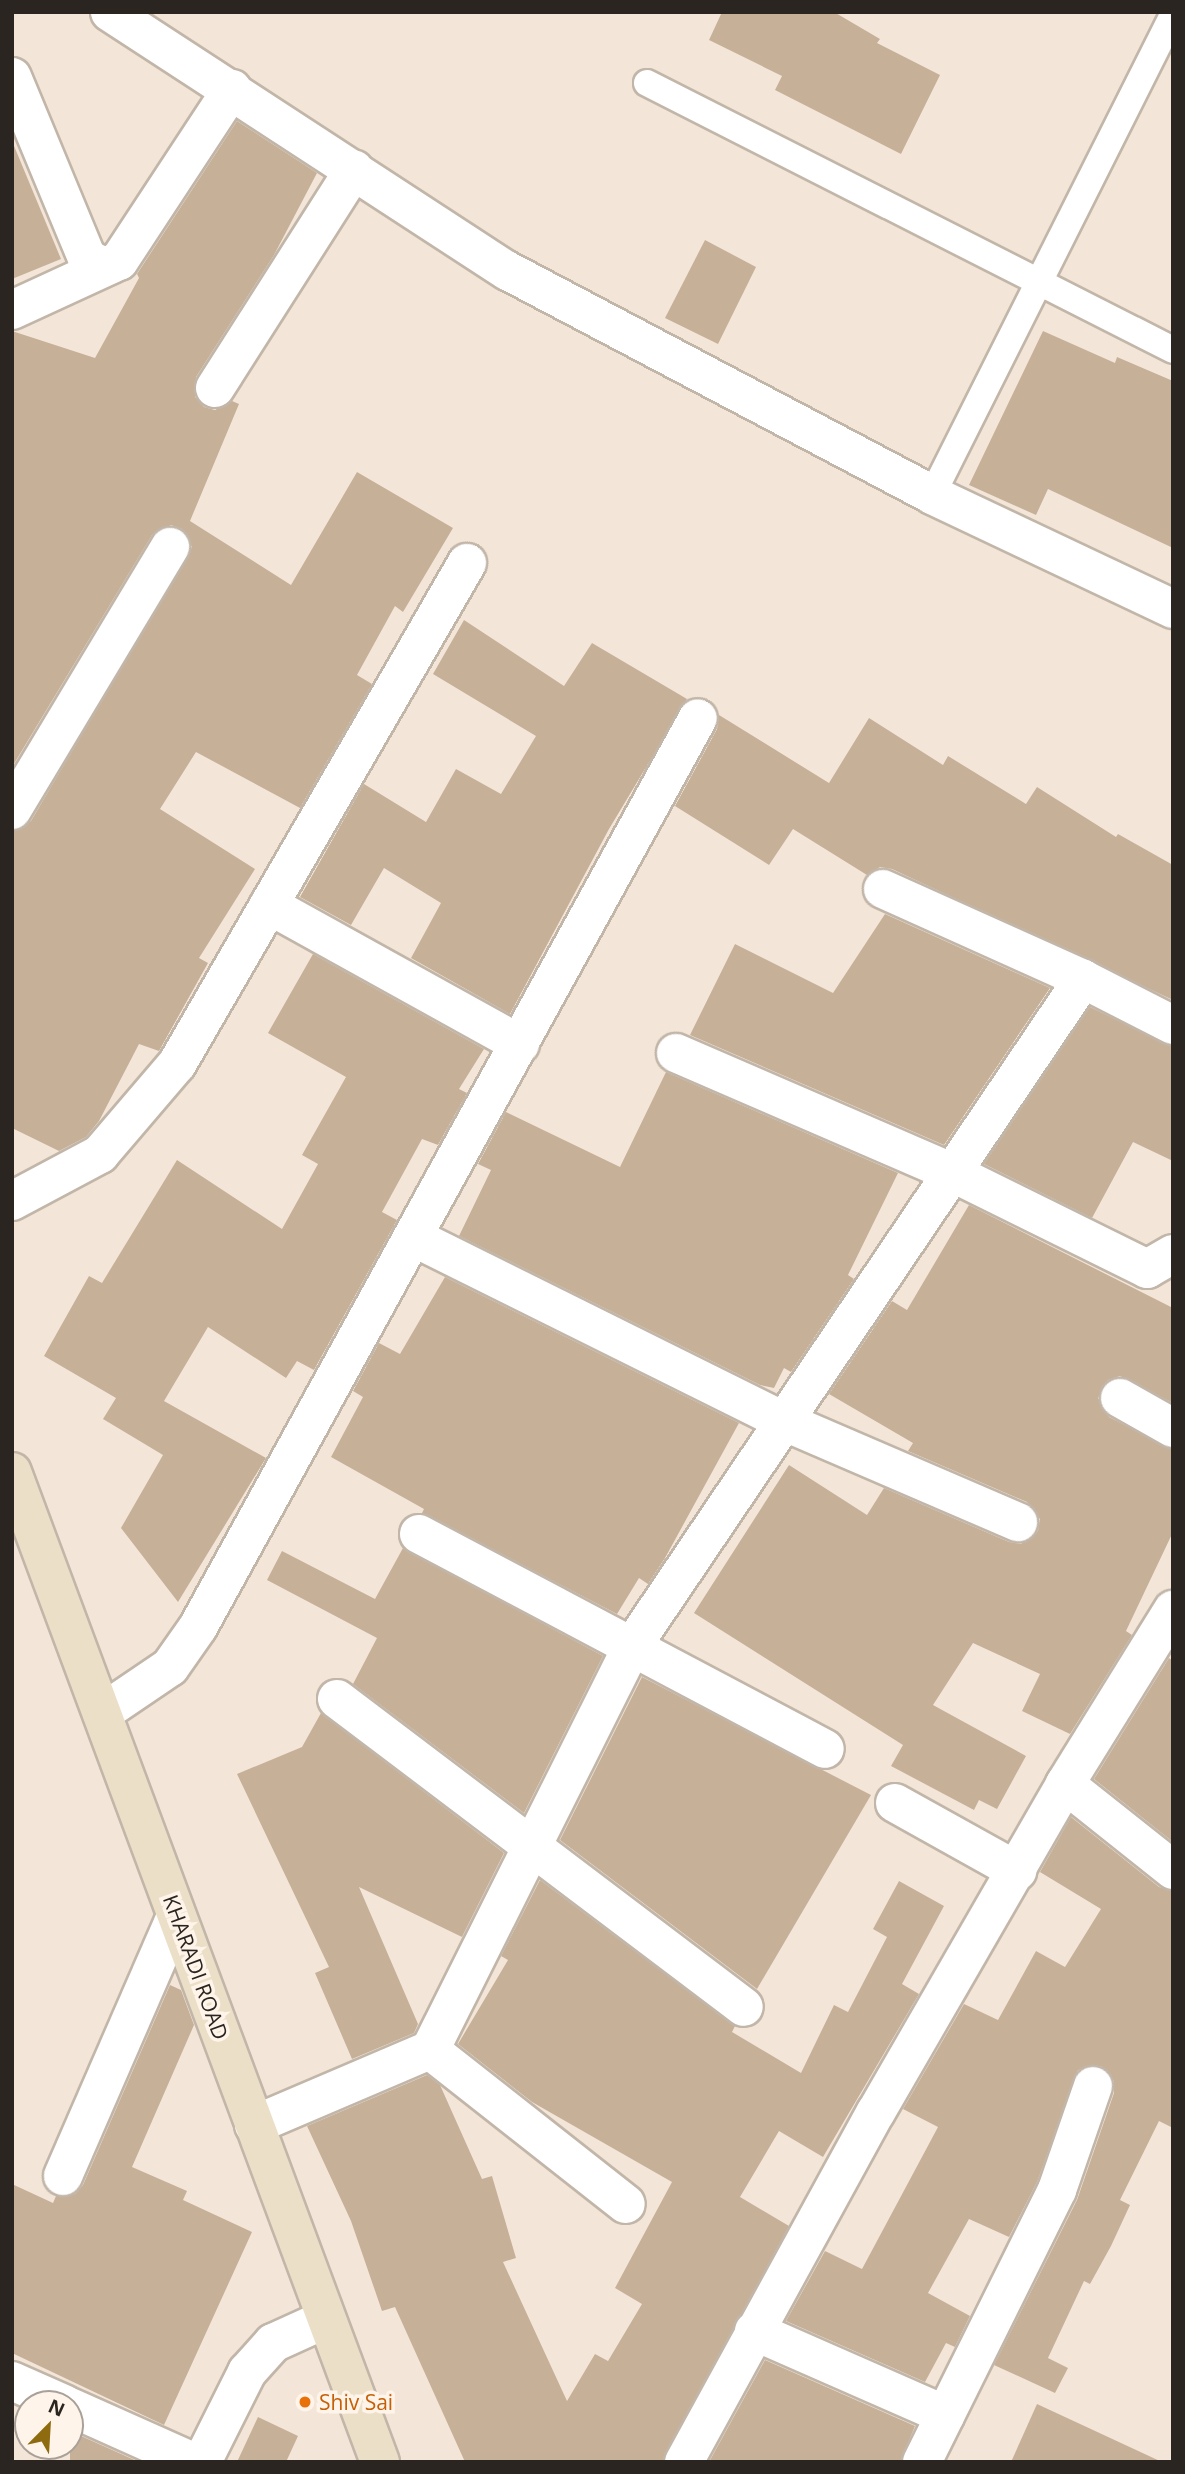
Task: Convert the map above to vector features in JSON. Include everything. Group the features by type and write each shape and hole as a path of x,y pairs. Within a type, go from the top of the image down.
{"street":[{"path":"125,16 508,271 932,495 1173,609"},
{"path":"12,77 26,149 87,258 104,267 112,264"},
{"path":"12,310 119,261 232,89"},
{"path":"215,388 354,170"},
{"path":"12,810 170,547"},
{"path":"12,1201 100,1154 134,1120 177,1064 467,563"},
{"path":"102,1713 170,1667 198,1627 415,1238 698,718"},
{"path":"883,889 1083,979 1173,1025"},
{"path":"269,905 520,1044"},
{"path":"254,2125 430,2050 633,1645 1083,979"},
{"path":"676,1053 951,1172 1147,1269 1173,1254"},
{"path":"415,1238 783,1420 1017,1522"},
{"path":"1120,1398 1173,1428"},
{"name":"KHARADI ROAD","path":"12,1472 380,2462"},
{"path":"419,1534 825,1749"},
{"path":"684,2462 754,2331 1065,1784 1169,1625"},
{"path":"337,1699 744,2007"},
{"path":"1065,1784 1173,1870"},
{"path":"895,1803 1017,1871"},
{"path":"63,2176 176,1916"},
{"path":"430,2050 626,2204"},
{"path":"922,2462 1057,2190 1093,2086"},
{"path":"202,2462 247,2372 273,2343 326,2319"},
{"path":"754,2331 945,2415"},
{"path":"12,2381 32,2390"},
{"path":"84,2413 193,2462"}],"lane":[{"path":"932,495 1173,15"},
{"path":"647,83 1173,349"}],"building":[{"path":"722,12 834,12 880,39 877,43 940,75 901,154 775,90 782,76 709,40"},
{"path":"237,121 317,173 274,255 196,377 195,397 204,407 215,410 232,401 239,404 190,521 291,585 357,472 453,528 403,612 395,606 357,675 372,684 300,808 196,752 160,809 255,869 199,958 208,963 159,1051 139,1044 99,1121 86,1137 59,1151 12,1128 12,832 31,821 192,547 182,529 171,525 152,535 12,767 12,331 95,358 139,278 137,274"},
{"path":"12,141 61,259 12,279"},
{"path":"705,240 756,267 718,344 665,318"},
{"path":"1043,331 1115,363 1117,357 1173,381 1173,548 1048,489 1036,515 969,485"},
{"path":"464,620 564,686 592,643 687,699 609,829 510,1014 411,958 441,903 384,868 351,925 300,897 364,784 426,822 456,769 501,794 536,736 433,674"},
{"path":"719,715 829,783 869,718 943,765 948,756 1026,804 1037,787 1116,837 1118,834 1173,865 1173,1000 892,869 880,867 867,875 793,829 769,865 675,806 717,729"},
{"path":"885,914 1050,988 944,1145 690,1035 735,944 833,993"},
{"path":"313,954 484,1049 459,1089 467,1093 438,1145 422,1139 382,1212 397,1220 314,1370 297,1361 286,1378 208,1327 164,1401 266,1458 178,1602 121,1528 163,1455 103,1419 116,1398 44,1356 89,1276 102,1283 177,1160 282,1229 318,1164 302,1155 346,1077 268,1033"},
{"path":"1090,1007 1173,1047 1173,1161 1133,1142 1092,1218 984,1164"},
{"path":"666,1072 898,1173 848,1275 854,1279 791,1372 784,1368 774,1388 760,1385 459,1236 491,1170 478,1164 506,1112 620,1167"},
{"path":"969,1205 1173,1308 1173,1403 1120,1376 1108,1380 1098,1398 1109,1417 1173,1450 1173,1532 1126,1631 1132,1635 1070,1734 1022,1711 1040,1674 973,1643 933,1705 1026,1756 997,1809 979,1800 974,1810 891,1766 903,1745 694,1613 789,1465 867,1515 884,1488 1009,1542 1021,1544 1038,1531 1040,1519 1027,1502 908,1451 913,1443 829,1394 892,1301 907,1310"},
{"path":"445,1277 739,1423 665,1558 648,1584 639,1578 617,1614 422,1513 424,1509 331,1457 363,1397 353,1391 379,1343 400,1354"},
{"path":"403,1548 603,1656 524,1813 353,1684 377,1638 267,1580 282,1551 375,1599"},
{"path":"1169,1658 1173,1661 1173,1842 1094,1779"},
{"path":"642,1677 871,1795 757,1989 560,1840"},
{"path":"321,1713 504,1853 462,1937 359,1887 418,2024 414,2033 352,2059 315,1973 329,1967 237,1774 302,1747"},
{"path":"1071,1817 1159,1887 1173,1891 1173,2128 1159,2121 1120,2200 1130,2205 1111,2246 1090,2284 1084,2281 1048,2358 1068,2368 1055,2393 994,2365 1077,2200 1114,2093 1114,2081 1101,2066 1078,2070 1037,2182 1009,2237 969,2219 928,2293 970,2316 955,2347 946,2343 925,2382 786,2321 825,2251 862,2269 938,2127 903,2109 964,2004 998,2020 1036,1951 1065,1967 1101,1909 1040,1872"},
{"path":"540,1880 735,2026 732,2032 801,2073 834,2005 848,2012 887,1937 873,1929 899,1881 944,1906 902,1984 919,1994 823,2157 779,2131 740,2197 789,2226 662,2462 465,2462 395,2307 382,2311 351,2221 307,2126 427,2075 440,2085 482,2179 492,2176 516,2258 503,2262 567,2401 595,2354 608,2361 642,2304 615,2288 672,2182 532,2102 458,2044 508,1960 501,1956"},
{"path":"170,1985 181,1990 194,2025 132,2167 187,2191 183,2200 252,2232 164,2425 12,2353 12,2184 53,2203 56,2196 75,2194 83,2185"},
{"path":"765,2360 915,2426 900,2462 709,2462"},
{"path":"1037,2404 1162,2462 1011,2462"},
{"path":"258,2417 298,2436 286,2462 237,2462"},
{"path":"84,2437 139,2462 70,2462 84,2460"}],"place":[{"name":"Shiv Sai","path":"305,2402"}]}
